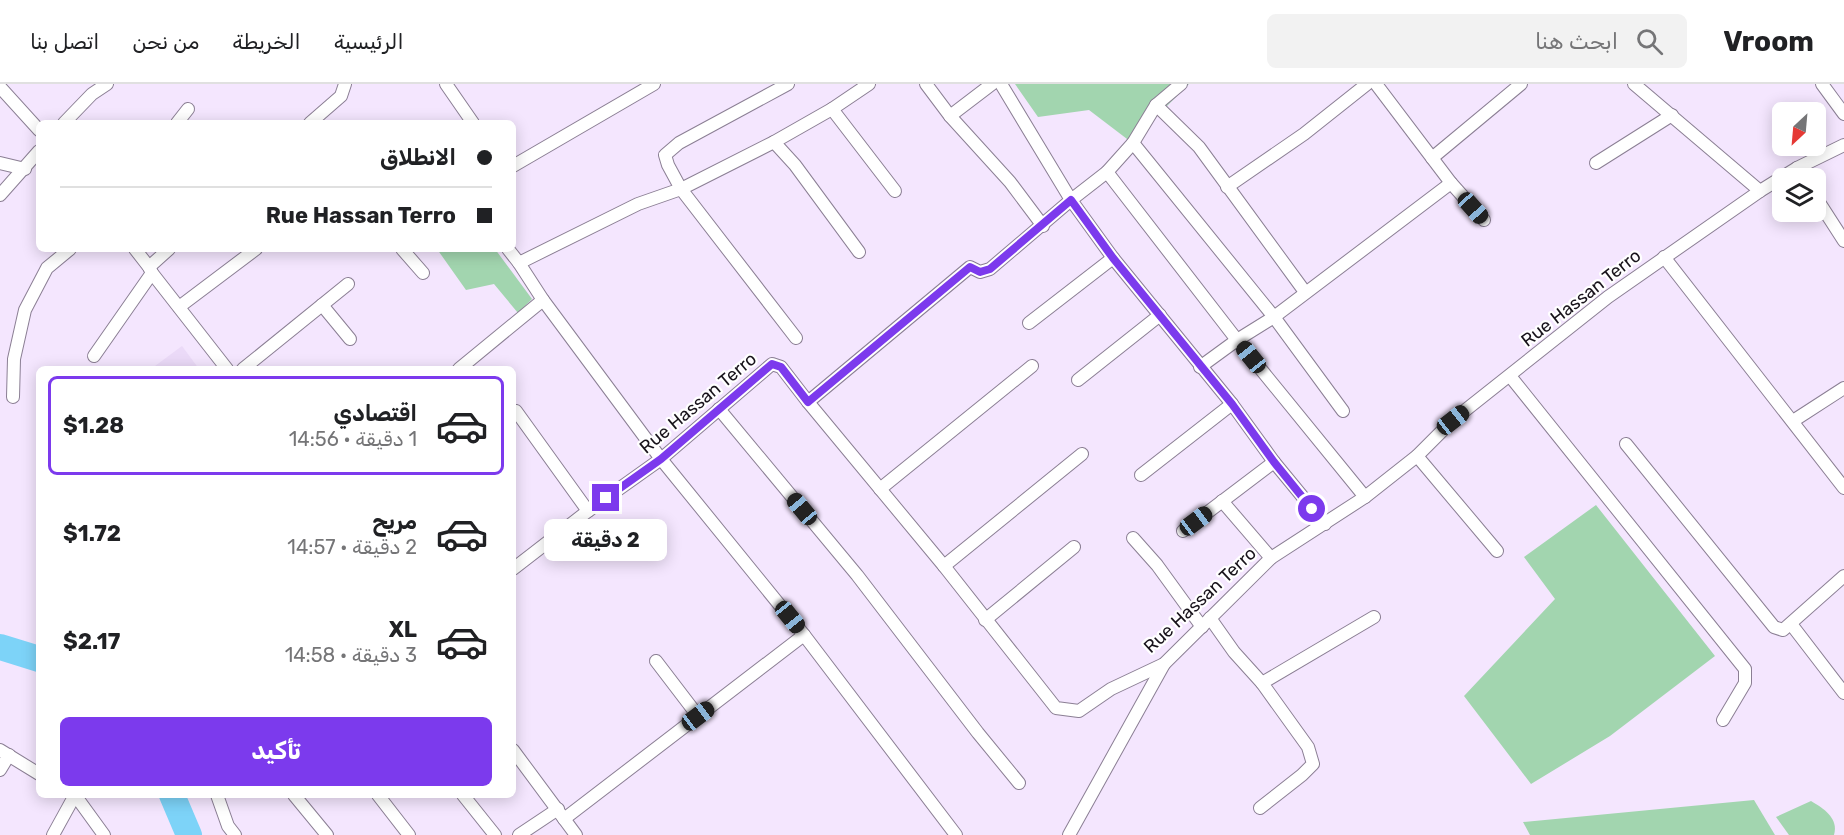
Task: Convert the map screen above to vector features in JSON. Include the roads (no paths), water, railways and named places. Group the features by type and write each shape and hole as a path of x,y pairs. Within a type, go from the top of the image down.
{"street":[{"path":"67,120 92,94 107,84"},
{"path":"313,120 341,96 345,84"},
{"path":"447,84 471,120"},
{"path":"516,164 654,84"},
{"path":"788,84 679,144 665,155 681,189 795,338"},
{"path":"519,263 638,204 681,189 774,142 832,109 869,84"},
{"path":"926,84 950,116 1010,182 1043,226"},
{"path":"950,116 992,84"},
{"path":"1001,84 1071,200 1113,258 1232,404 1274,462 1325,524"},
{"path":"808,402 970,267 980,272 990,269 1107,172 1133,143 1156,105 1181,84"},
{"path":"1227,187 1304,134 1367,84"},
{"path":"1376,84 1451,183 1485,220"},
{"path":"1432,158 1521,84"},
{"path":"1634,84 1760,192"},
{"path":"1822,84 1844,114"},
{"path":"0,87 36,127"},
{"path":"1156,105 1199,147 1305,292"},
{"path":"180,120 189,109"},
{"path":"832,109 895,191"},
{"path":"1596,163 1672,115"},
{"path":"774,142 795,165 859,252"},
{"path":"1133,143 1274,317 1343,411"},
{"name":"Rue Hassan Terro","path":"1808,168 1844,145"},
{"path":"0,195 36,155"},
{"path":"0,163 25,169"},
{"path":"1107,172 1237,340 1365,497"},
{"path":"1200,367 1274,317 1451,183"},
{"name":"Rue Hassan Terro","path":"516,567 661,459 772,364 781,367 944,566 1056,708 1079,711 1111,689 1164,664 1271,558 1365,497 1417,456 1453,420 1608,297 1760,192 1772,186"},
{"path":"1826,213 1844,241"},
{"path":"13,397 14,358 25,310 47,268 66,252"},
{"path":"137,252 225,366"},
{"path":"94,356 150,270 166,252"},
{"path":"179,308 252,252"},
{"path":"405,252 423,273"},
{"path":"510,252 543,300 661,459 804,635 956,835"},
{"path":"1664,257 1843,486"},
{"path":"1029,323 1113,258"},
{"path":"247,366 348,284"},
{"path":"463,366 543,300"},
{"path":"322,305 350,339"},
{"path":"1078,380 1160,315"},
{"path":"880,489 1032,366"},
{"path":"1510,376 1745,669 1745,683 1723,720"},
{"path":"1793,421 1844,388"},
{"path":"1141,475 1232,404"},
{"path":"719,409 857,575 1019,783"},
{"path":"516,411 588,511"},
{"path":"1626,444 1774,627 1783,630 1844,576"},
{"path":"944,566 1082,454"},
{"path":"1417,456 1497,551"},
{"path":"1183,531 1274,462"},
{"path":"1222,501 1271,558"},
{"path":"1133,538 1262,683 1308,747 1312,764 1302,775 1260,808"},
{"path":"985,620 1074,547"},
{"path":"1262,683 1374,617"},
{"path":"1791,624 1844,693"},
{"path":"519,835 561,814 698,716 804,635"},
{"path":"656,661 698,716"},
{"path":"1070,835 1164,664"},
{"path":"0,770 4,752 36,772"},
{"path":"516,754 576,835"},
{"path":"53,835 73,798"},
{"path":"77,798 104,835"},
{"path":"218,798 228,826 235,835"},
{"path":"296,798 327,835"},
{"path":"380,798 409,835"},
{"path":"465,798 495,835"}],"waterway":[{"path":"0,647 36,658"},
{"path":"173,798 189,835"}]}
